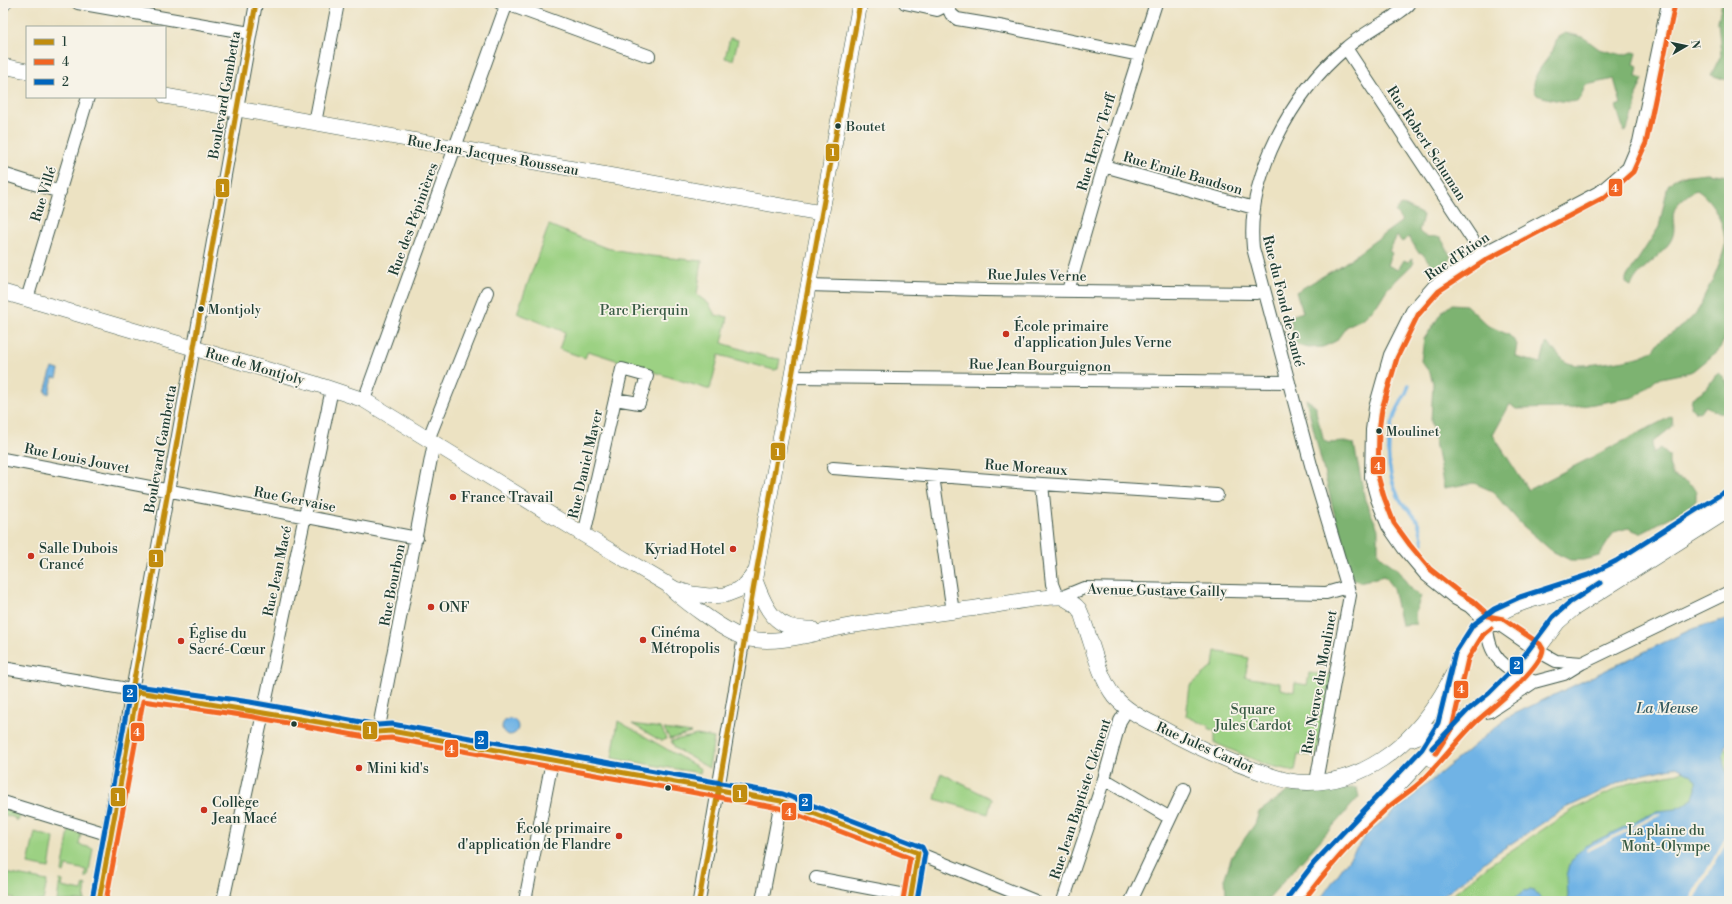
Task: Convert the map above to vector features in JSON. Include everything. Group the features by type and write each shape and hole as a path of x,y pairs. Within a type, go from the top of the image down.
{"main road":[{"path":"744,638 860,3"},
{"path":"3,66 26,71"},
{"name":"Rue Jean-Jacques Rousseau","path":"166,96 821,213"},
{"name":"Rue de Montjoly","path":"3,292 332,389 364,400 584,535 666,583"},
{"path":"1294,901 1319,868 1428,753 1445,726 1462,656 1478,630 1497,615 1522,604 1591,581 1618,567 1729,497"},
{"name":"Rue Jules Cardot","path":"1408,740 1473,715 1494,698 1523,669 1558,622 1573,609 1729,510"},
{"path":"666,583 675,589 692,594 709,596 725,595 738,590 755,575"},
{"path":"755,575 764,605 776,619 788,626 805,629 850,626"},
{"path":"666,583 673,592 710,618 744,638 765,640 793,638 850,626"},
{"name":"Avenue Gustave Gailly","path":"850,626 1059,597"},
{"name":"Rue Jules Cardot","path":"1059,597 1070,601 1079,610 1102,674 1114,696 1137,715 1178,737 1238,764 1281,779 1297,782 1316,782 1338,779 1360,772 1385,758 1408,740 1420,727 1442,694 1462,656"},
{"path":"1380,805 1419,774 1473,715"}],"street":[{"path":"78,3 250,33"},
{"name":"Boulevard Gambetta","path":"96,901 132,691 256,3"},
{"path":"315,123 338,3"},
{"path":"505,3 649,56"},
{"name":"Rue des Pépinières","path":"364,400 505,3"},
{"path":"904,3 937,10 947,4 951,14 956,19 1005,27 1139,56"},
{"name":"Rue Henry Terff","path":"1068,291 1104,166 1156,3"},
{"name":"Rue du Fond de Santé","path":"1347,587 1288,382 1253,248 1251,233 1254,208 1266,161 1276,140 1310,82 1346,48 1408,6 1410,3"},
{"name":"Rue d'Etion","path":"1487,623 1469,606 1456,599 1425,574 1404,549 1388,526 1371,477 1372,430 1375,408 1393,348 1412,311 1434,286 1482,254 1601,191 1628,168 1638,142 1668,3"},
{"name":"Rue Robert Schuman","path":"1346,48 1482,254"},
{"name":"Rue Villé","path":"27,299 88,98"},
{"name":"Rue Emile Baudson","path":"1104,166 1254,208"},
{"path":"3,174 60,192"},
{"name":"Rue Jules Verne","path":"808,285 1068,291 1256,293 1264,291"},
{"path":"431,442 487,292"},
{"name":"Rue Jean Bourguignon","path":"792,377 1288,382"},
{"name":"Rue Jean Macé","path":"222,901 332,389"},
{"name":"Rue Daniel Mayer","path":"584,535 615,399"},
{"name":"Rue Bourbon","path":"378,732 417,538 431,442"},
{"name":"Rue Louis Jouvet","path":"3,459 168,491"},
{"name":"Rue Moreaux","path":"833,468 1042,484 1217,495"},
{"path":"933,476 953,612"},
{"path":"1042,484 1052,584 1059,597"},
{"name":"Rue Gervaise","path":"168,491 417,538"},
{"name":"Avenue Gustave Gailly","path":"1059,597 1084,588 1326,594 1347,587"},
{"name":"Rue Neuve du Moulinet","path":"1316,782 1350,595 1347,587"},
{"path":"1473,715 1490,712 1534,682 1564,674 1582,663 1729,592"},
{"path":"1534,682 1508,668 1492,652 1487,638 1487,623 1500,625 1536,650 1556,661 1582,663"},
{"path":"699,901 744,638"},
{"path":"3,668 152,695 262,711 378,732 391,731 781,801 918,853 1035,901"},
{"name":"Rue Jean Baptiste Clément","path":"1063,901 1104,779 1120,721 1128,708"},
{"path":"525,901 552,761"},
{"path":"1104,779 1170,818"},
{"path":"1131,901 1184,789"},
{"path":"762,901 781,801"},
{"path":"3,802 107,834"},
{"path":"816,878 910,898 918,853"}],"green space":[{"path":"1722,3 1729,3 1729,81 1711,75 1721,55 1718,21"},
{"path":"1565,33 1583,37 1599,49 1623,55 1633,52 1637,53 1634,64 1638,66 1636,77 1643,79 1636,95 1636,109 1631,117 1627,130 1624,131 1616,106 1621,104 1614,79 1586,85 1578,100 1575,101 1570,102 1537,95 1534,89 1535,78 1552,52 1558,37"},
{"path":"730,38 738,40 733,60 725,58"},
{"path":"1706,173 1729,176 1729,332 1718,351 1690,372 1656,379 1636,397 1570,408 1516,409 1510,404 1493,435 1528,490 1672,416 1673,426 1652,443 1653,453 1660,448 1669,456 1669,465 1673,476 1685,481 1696,490 1696,500 1686,509 1640,533 1628,528 1614,532 1599,556 1584,560 1570,560 1552,551 1521,524 1492,491 1474,483 1444,488 1431,421 1433,383 1430,373 1421,361 1424,339 1442,312 1452,304 1466,305 1487,325 1509,335 1517,344 1515,357 1541,363 1546,343 1565,361 1577,365 1629,359 1647,354 1655,348 1661,340 1688,321 1698,311 1713,279 1725,245 1721,222 1709,200 1697,190 1684,198 1674,210 1674,230 1670,242 1660,254 1638,274 1631,286 1626,283 1626,278 1659,227 1668,185 1673,180 1681,176"},
{"path":"1401,205 1423,215 1419,231 1424,236 1437,237 1441,239 1451,257 1448,262 1439,267 1432,266 1422,253 1418,252 1409,237 1402,242 1397,236 1389,251 1392,253 1387,265 1398,270 1404,260 1408,262 1412,259 1414,263 1387,289 1377,305 1364,318 1347,326 1336,341 1323,347 1309,348 1295,343 1290,316 1303,312 1296,292 1342,265 1402,221 1395,212"},
{"name":"Parc Pierquin","path":"549,225 606,248 651,256 702,261 697,295 709,304 715,315 728,317 722,343 766,357 780,359 778,369 774,370 719,355 710,389 707,389 588,351 585,358 559,349 565,332 517,313"},
{"path":"1719,373 1726,381 1728,386 1729,414 1713,411 1706,406 1699,412 1694,411 1691,407 1692,398 1707,388 1715,376"},
{"path":"1306,399 1316,406 1323,439 1328,443 1345,442 1354,444 1365,500 1378,529 1378,553 1399,570 1411,590 1421,596 1415,614 1416,624 1401,625 1393,588 1384,576 1359,582 1350,577"},
{"name":"Square Jules Cardot","path":"1215,651 1249,658 1245,677 1280,683 1280,689 1294,692 1295,683 1307,685 1309,673 1332,675 1317,755 1298,755 1295,771 1267,765 1215,743 1215,730 1209,729 1209,725 1203,724 1186,716 1190,686 1213,666"},
{"path":"618,721 701,769 700,773 612,758"},
{"path":"632,724 661,728 667,739 661,741"},
{"path":"664,729 691,733 670,739"},
{"path":"697,735 714,738 709,768 676,749 671,741"},
{"name":"La plaine du Mont-Olympe","path":"1729,748 1729,901 1445,901 1489,865 1574,809 1631,782 1678,773"},
{"path":"941,773 992,799 988,814 935,799"},
{"path":"1357,788 1359,797 1266,901 1239,901 1226,894 1225,877 1232,856 1255,824 1259,812 1287,792 1309,789"},
{"path":"3,808 21,814 18,821 15,820 15,818 3,814"},
{"path":"69,830 81,834 79,845 93,848 88,877 85,877 86,870 66,866 64,873 62,872"},
{"path":"35,832 54,838 49,868 28,864"},
{"path":"6,873 47,881 43,901 13,901 13,898 3,896 3,879 5,879"},
{"path":"60,880 63,881 62,887 82,891 84,884 86,885 84,901 57,901"}],"water":[{"path":"52,368 59,370 57,378 53,377 49,394 45,392"},
{"name":"La Meuse","path":"1729,618 1729,740 1723,758 1726,772 1729,776 1729,901 1567,901 1567,876 1570,864 1585,846 1657,811 1676,809 1685,805 1693,798 1696,789 1696,781 1691,774 1676,767 1631,777 1564,809 1492,856 1437,901 1319,901 1366,835 1508,717 1692,629"},
{"path":"507,719 513,719 518,724 516,733 513,735 507,735 502,730 502,724"},
{"path":"1524,891 1534,891 1543,901 1512,901"}],"pier":[{"path":"1659,813 1661,815 1587,852 1586,849"},
{"path":"1729,831 1729,838 1694,901 1689,901"}],"waterway":[{"path":"1409,385 1392,425 1389,445 1389,466 1398,496 1417,520 1423,543"}],"transit line":[{"name":"1","path":"256,3 132,691 378,732 391,731 781,801 918,853"},
{"name":"1","path":"699,901 755,579 860,3"},
{"name":"4","path":"1492,618 1473,601 1460,593 1430,569 1394,523 1384,497 1378,476 1379,431 1382,409 1397,358 1418,315 1439,291 1486,260 1605,197 1633,172 1646,143 1675,4"},
{"name":"2","path":"1288,897 1314,863 1422,749 1438,723 1455,653 1473,625 1494,609 1520,597 1588,575 1616,561 1726,491"},
{"name":"2","path":"1432,748 1468,710 1489,693 1518,664 1553,617 1569,603 1600,583"},
{"name":"4","path":"1303,901 1362,832 1389,807 1425,778 1471,727 1516,687 1541,657 1543,649 1540,644 1503,619 1488,616"},
{"name":"4","path":"1436,753 1452,728 1468,659 1483,635 1491,629"},
{"name":"2","path":"92,900 130,692 133,687 137,686 250,702 378,725 392,724 783,794 922,847 925,853 917,901"},
{"name":"1","path":"99,901 137,693"},
{"name":"4","path":"106,901 143,701 248,716 377,739 391,738 779,808 910,858 903,900"},
{"name":"1","path":"910,901 918,853"}],"place":[{"name":"Boutet","path":"838,126"},
{"name":"Montjoly","path":"201,309"},
{"name":"École primaire d'application Jules Verne","path":"1006,334"},
{"name":"Moulinet","path":"1379,431"},
{"name":"France Travail","path":"453,497"},
{"name":"Kyriad Hotel","path":"733,549"},
{"name":"Salle Dubois Crancé","path":"31,556"},
{"name":"ONF","path":"431,607"},
{"name":"Cinéma Métropolis","path":"643,640"},
{"name":"Église du Sacré-Cœur","path":"181,641"},
{"name":"Mini kid's","path":"359,768"},
{"name":"Collège Jean Macé","path":"204,810"},
{"name":"École primaire d'application de Flandre","path":"619,836"}]}
